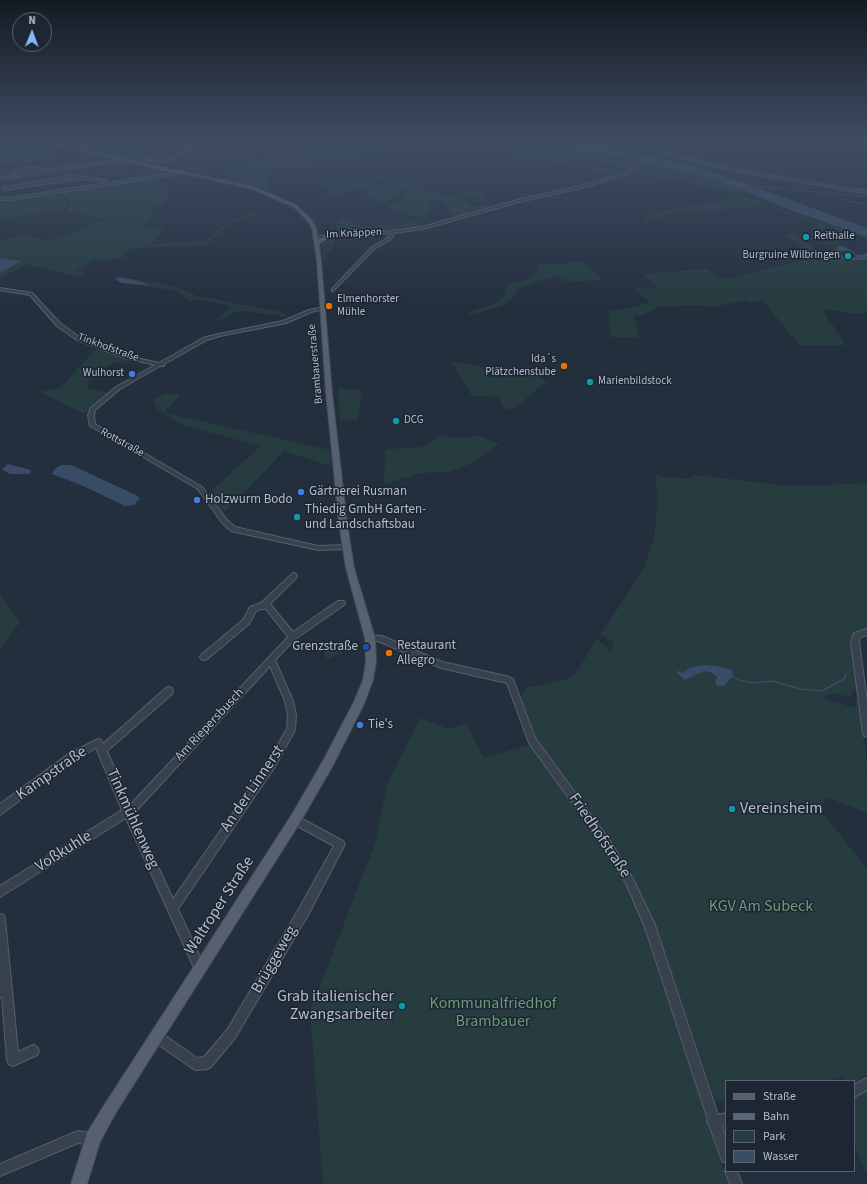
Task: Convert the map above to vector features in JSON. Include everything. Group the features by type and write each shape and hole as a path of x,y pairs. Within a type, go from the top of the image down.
{"main road":[{"name":"Brambauerstraße","path":"276,196 295,206 309,219 317,240 330,407 347,547 350,568 373,638"},
{"path":"317,240 327,237"},
{"name":"Waltroper Straße","path":"79,1184 93,1139 135,1068 295,820 328,763 359,704 368,680 373,638"}],"street":[{"path":"0,196 2,199 9,200 33,196"},
{"name":"Im Knäppen","path":"317,240 348,234 391,232 441,224 542,196"},
{"name":"Im Knäppen","path":"333,290 373,248 389,239 392,235 391,232"},
{"path":"327,237 348,234"},
{"name":"Tinkhofstraße","path":"0,289 32,294 59,324 79,339 127,357 162,365"},
{"name":"Rottstraße","path":"323,308 310,311 278,323 205,339 162,365 118,388 98,403 91,415 92,425 200,488 225,522 233,528 318,548 347,547"},
{"path":"204,657 246,622 253,609 264,605 294,576"},
{"name":"Am Riepersbusch","path":"128,812 292,637 341,603"},
{"path":"264,605 268,606 292,637"},
{"path":"867,632 857,635 855,642 867,733"},
{"name":"Friedhofstraße","path":"373,638 441,665 506,678 510,681 532,740 608,845 630,882 651,929 713,1122 725,1154"},
{"name":"An der Linnerst","path":"173,908 271,765 291,730 292,715 289,701 271,660"},
{"path":"102,750 169,691"},
{"name":"Kampstraße","path":"0,810 70,758 98,743 102,750"},
{"name":"Tinkmühlenweg","path":"102,750 128,812 200,968"},
{"name":"Voßkuhle","path":"0,892 128,812"},
{"name":"Brüggeweg","path":"156,1036 196,1064 207,1063 231,1034 304,911 340,844 295,820"},
{"path":"0,919 4,990 14,1060 33,1052"},
{"path":"855,1090 867,1084"},
{"path":"713,1122 725,1119"},
{"path":"0,1170 78,1137 93,1139"},
{"path":"731,1172 736,1184"}],"green space":[{"path":"44,196 61,196 68,206 61,210 0,220 0,202"},
{"path":"65,196 167,196 163,204 154,205 150,213 152,216 143,227 164,228 152,244 205,241 227,222 253,211 259,212 243,220 229,224 206,245 132,248 122,257 109,261 96,259 76,270 86,273 79,277 27,264 0,278 0,273 21,261 0,258 0,242 24,234 47,241 106,220 66,211 70,206"},
{"path":"368,196 392,196 383,204"},
{"path":"401,196 487,196 482,201 478,201 477,197 464,197 464,200 473,207 484,204 491,208 453,219 445,201 414,199 428,200 430,208 429,214 416,218 386,207 402,199 400,198"},
{"path":"746,198 759,200 768,206 670,214 645,222 642,219 661,210 724,202 728,199"},
{"path":"763,200 867,237 867,239 858,236 854,237 858,239 848,239 836,245 830,245 813,234 835,228 833,226"},
{"path":"773,206 829,227 801,231 819,226"},
{"path":"344,217 361,227 395,224 413,220 421,226 382,231 337,233 336,223"},
{"path":"794,234 817,250 823,252 823,256 820,258 827,260 826,251 843,260 867,261 867,313 855,314 822,309 846,345 800,346 763,301 752,303 744,300 714,307 699,305 658,307 643,315 634,316 639,338 611,337 608,311 635,307 650,302 633,288 658,288 644,274 706,269 724,279 808,259 810,255 809,252 785,235"},
{"path":"335,238 331,251 326,251 326,260 324,260 322,245 326,239"},
{"path":"582,261 603,280 568,282 557,276 534,282 516,290 512,299 502,306 471,315 469,312 494,304 505,295 508,285 535,276 538,264 567,265 570,262"},
{"path":"122,277 169,285 198,296 278,311 289,317 237,311 218,321 230,306 201,300 188,301 176,290 154,288 152,285"},
{"path":"96,349 131,359 127,363 115,362 100,370 89,380 87,388 109,393 90,411 83,413 40,392 61,387"},
{"path":"451,361 483,367 488,377 506,378 509,371 533,375 547,381 513,410 504,408 498,397 472,396"},
{"path":"338,388 362,390 358,419 340,420"},
{"path":"165,393 180,395 166,410 169,414 330,450 331,466 284,451 224,513 208,494 260,446 182,425 157,409 153,400"},
{"path":"478,435 499,444 470,464 448,472 421,473 384,484 385,449 415,448 428,445 440,436 464,438"},
{"name":"KGV Am Subeck","path":"656,474 664,477 689,479 695,475 781,485 867,483 867,631 860,630 854,633 858,688 851,693 851,697 833,693 821,698 856,708 855,698 859,699 867,761 867,769 865,769 867,773 867,813 829,798 817,806 867,869 867,1075 855,1083 855,1080 844,1080 843,1077 828,1080 725,1080 725,1099 716,1101 657,929 635,880 612,840 532,736 520,698 526,688 568,679 575,674 597,639 611,651 614,643 601,634 643,570 654,537 656,521","holes":["704,665 723,668 733,676 724,686 717,686 717,677 710,672 704,671 685,680 677,673 677,671 682,673 691,667"]},
{"path":"0,595 20,622 0,650"},
{"path":"327,643 341,644 343,653 327,659 323,650"},
{"name":"Kommunalfriedhof Brambauer","path":"420,718 449,729 466,723 484,758 529,745 537,752 600,840 630,891 641,916 728,1184 323,1184 310,1011 375,844 387,784"},
{"path":"867,1091 867,1174 855,1147 855,1096"}],"water":[{"path":"757,196 780,196 867,228 867,237"},
{"path":"837,246 843,246 856,253 843,251 838,253 849,258 856,257 854,254 863,255 867,252 867,260 843,260 832,252 838,248"},
{"path":"0,258 21,261 0,273"},
{"path":"118,277 135,280 153,286 122,283 115,279"},
{"path":"8,464 31,470 30,474 10,474 2,469"},
{"path":"61,465 71,465 140,498 134,505 125,506 81,485 52,474 55,469"},
{"path":"704,665 732,670 733,676 724,686 717,686 715,682 717,677 710,672 704,671 685,680 677,673 676,670 682,673 691,667"}],"waterway":[{"path":"842,198 851,202 867,204"},
{"path":"733,676 739,680 754,683 772,681 800,689 822,691 844,679 846,674"}],"railway":[{"path":"860,196 867,197"}],"place":[{"name":"Reithalle","path":"806,237"},
{"name":"Burgruine Wilbringen","path":"848,256"},
{"name":"Elmenhorster Mühle","path":"329,306"},
{"name":"Ida´s Plätzchenstube","path":"564,366"},
{"name":"Wulhorst","path":"132,374"},
{"name":"Marienbildstock","path":"590,382"},
{"name":"DCG","path":"396,421"},
{"name":"Gärtnerei Rusman","path":"301,492"},
{"name":"Holzwurm Bodo","path":"197,500"},
{"name":"Thiedig GmbH Garten- und Landschaftsbau","path":"297,517"},
{"name":"Grenzstraße","path":"366,647"},
{"name":"Restaurant Allegro","path":"389,653"},
{"name":"Tie's","path":"360,725"},
{"name":"Vereinsheim","path":"732,809"},
{"name":"Grab italienischer Zwangsarbeiter","path":"402,1006"}]}
